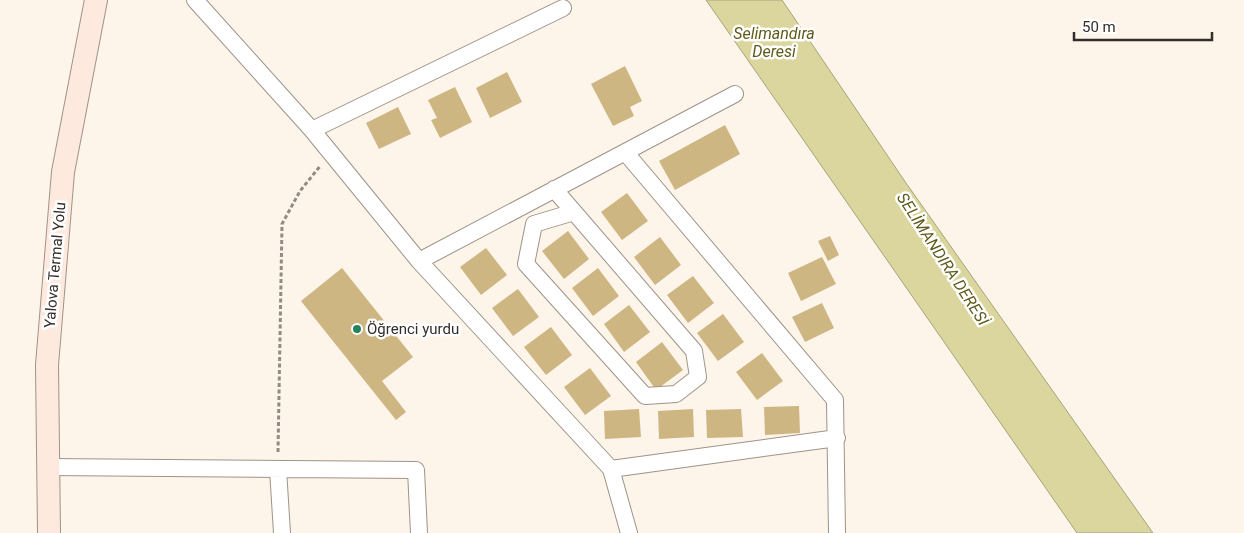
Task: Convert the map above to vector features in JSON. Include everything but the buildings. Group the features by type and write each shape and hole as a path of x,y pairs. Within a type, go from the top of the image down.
{"main road":[{"name":"Yalova Termal Yolu","path":"49,533 47,365 63,172 96,0"}],"street":[{"path":"195,0 312,130 418,261 611,469 629,533"},
{"path":"312,130 564,8"},
{"path":"418,261 735,94"},
{"path":"626,152 835,400 837,438 836,533"},
{"path":"554,189 574,212 694,352 698,377 676,394 645,396 526,264 534,224 574,212"},
{"path":"611,469 837,438"},
{"path":"48,467 416,470 419,533"},
{"path":"278,469 282,533"}],"path":[{"path":"278,469 282,224 300,191 332,154"}],"water":[{"name":"Selimandıra Deresi","path":"706,0 782,0 906,183 1153,533 1077,533"}],"place":[{"name":"Öğrenci yurdu","path":"357,329"}],"water label":[{"name":"SELİMANDIRA DERESİ","path":"943,259"}]}
